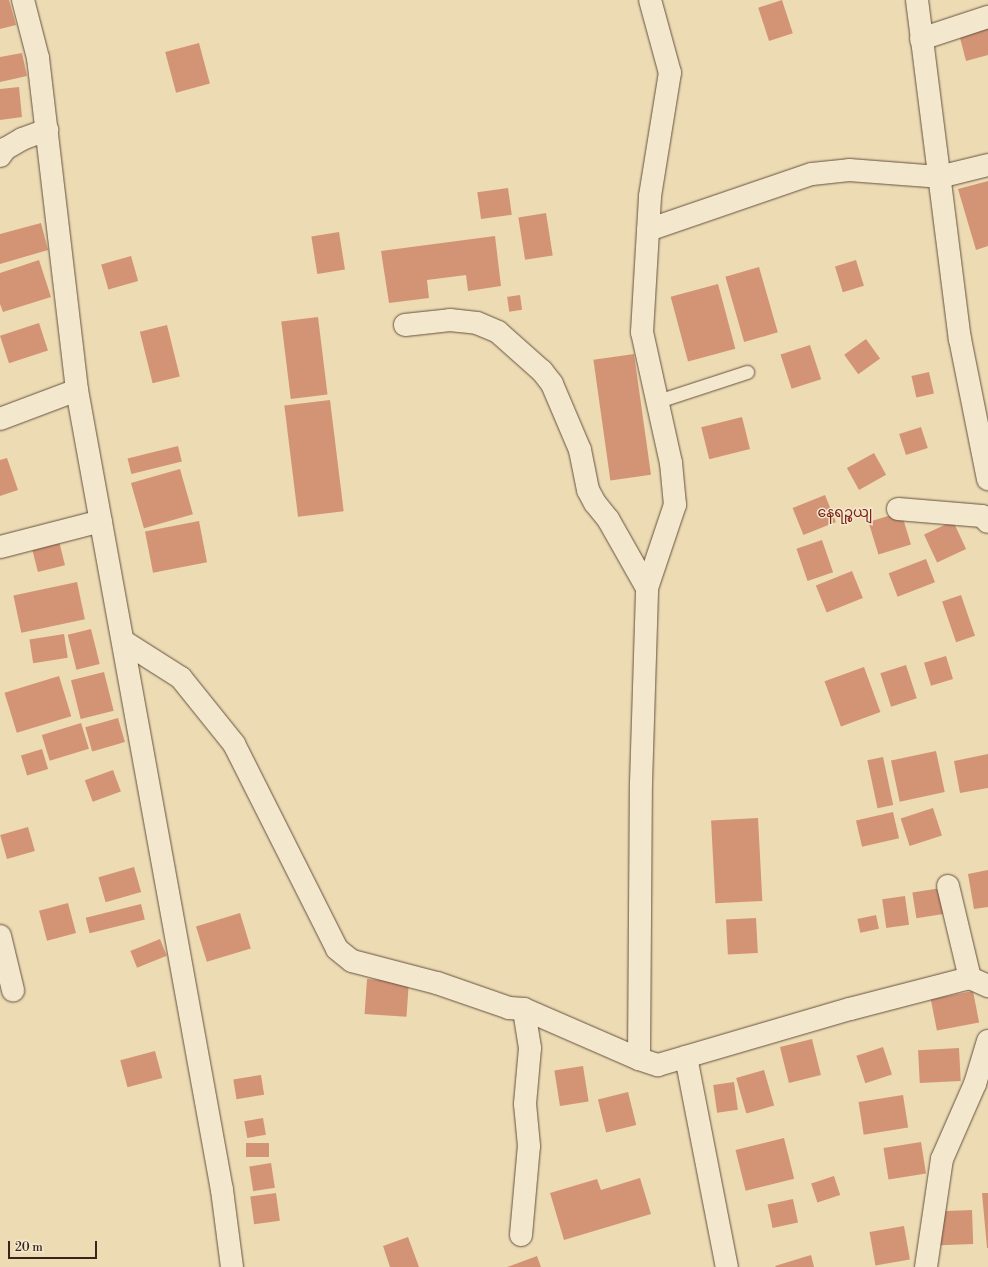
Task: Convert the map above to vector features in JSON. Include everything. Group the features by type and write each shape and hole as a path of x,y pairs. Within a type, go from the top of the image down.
{"street":[{"path":"23,0 38,58 77,390 222,1190 232,1267"},
{"path":"639,1059 641,783 647,588 675,505 671,463 655,402 642,332 650,196 667,102 670,73 650,0"},
{"path":"917,0 960,339 988,479"},
{"path":"921,39 988,17"},
{"path":"0,156 5,149 22,139 47,130"},
{"path":"648,230 812,174 849,170 939,177 988,165"},
{"path":"405,324 450,320 477,323 498,332 542,371 552,384 580,450 588,490 595,503 608,519 647,588"},
{"path":"0,420 77,390"},
{"path":"898,509 982,516 988,522"},
{"path":"0,547 101,521"},
{"path":"122,641 181,678 234,744 338,949 352,962 437,983 509,1008 524,1009 639,1059 658,1065 850,1009 979,982 948,886"},
{"path":"0,936 13,990"},
{"path":"521,1235 529,1146 525,1104 530,1048 524,1009"},
{"path":"926,1267 942,1159 975,1084 988,1041"},
{"path":"686,1057 727,1267"}],"lane":[{"path":"655,402 748,372"}],"building":[{"path":"0,0 9,0 16,25 0,29"},
{"path":"782,0 793,33 769,41 758,8"},
{"path":"988,23 988,55 966,61 958,30"},
{"path":"199,43 210,84 176,93 165,52"},
{"path":"22,53 27,76 0,82 0,57"},
{"path":"19,87 22,117 0,120 0,89"},
{"path":"988,181 988,246 976,250 958,189"},
{"path":"508,188 512,215 481,219 477,192"},
{"path":"546,213 553,255 525,260 518,217"},
{"path":"41,223 48,250 0,264 0,234"},
{"path":"339,232 345,270 317,274 311,236"},
{"path":"495,236 501,286 468,291 466,275 427,280 429,298 389,303 381,251"},
{"path":"131,256 138,281 108,290 101,265"},
{"path":"39,260 51,297 3,312 0,304 0,273"},
{"path":"856,260 864,286 843,292 835,266"},
{"path":"759,267 778,332 744,342 725,277"},
{"path":"718,284 735,349 688,361 671,297"},
{"path":"520,295 522,310 509,312 507,297"},
{"path":"318,317 328,394 291,399 281,322"},
{"path":"39,323 48,351 9,363 0,336"},
{"path":"167,325 180,376 153,383 140,332"},
{"path":"866,339 880,358 858,374 844,355"},
{"path":"810,345 821,379 792,389 781,355"},
{"path":"634,354 651,475 610,481 593,360"},
{"path":"929,372 934,393 916,397 911,376"},
{"path":"330,400 344,511 298,517 284,406"},
{"path":"742,417 750,449 709,459 701,427"},
{"path":"921,427 928,448 906,455 899,434"},
{"path":"178,446 182,462 131,474 128,459"},
{"path":"874,453 886,475 859,490 847,468"},
{"path":"7,458 18,490 0,496 0,460"},
{"path":"180,469 193,514 144,528 131,483"},
{"path":"825,495 836,522 803,535 793,508"},
{"path":"901,512 911,545 878,554 868,522"},
{"path":"199,521 207,562 153,573 145,531"},
{"path":"953,521 966,549 937,563 924,535"},
{"path":"58,537 65,565 38,572 31,544"},
{"path":"822,540 833,572 808,581 796,549"},
{"path":"926,559 935,582 898,597 889,573"},
{"path":"852,571 863,598 827,612 816,586"},
{"path":"77,582 85,619 21,633 13,596"},
{"path":"961,595 975,636 956,642 942,602"},
{"path":"91,629 100,664 76,670 68,635"},
{"path":"64,634 68,658 33,663 29,639"},
{"path":"946,656 953,679 931,686 924,663"},
{"path":"906,665 917,698 891,707 880,673"},
{"path":"864,667 880,712 841,726 825,681"},
{"path":"104,672 114,711 81,719 71,680"},
{"path":"59,676 71,716 17,733 4,693"},
{"path":"118,718 125,742 92,751 85,727"},
{"path":"81,723 89,749 50,761 42,735"},
{"path":"42,749 48,769 27,776 21,755"},
{"path":"936,751 945,792 900,802 891,761"},
{"path":"988,754 988,788 960,793 954,761"},
{"path":"883,757 893,805 878,808 867,760"},
{"path":"113,770 121,792 93,802 85,780"},
{"path":"933,808 942,836 910,846 901,819"},
{"path":"893,812 899,838 862,847 856,821"},
{"path":"758,818 762,901 715,903 711,820"},
{"path":"28,827 35,851 7,859 0,835"},
{"path":"134,867 141,892 106,902 98,877"},
{"path":"988,870 988,907 974,909 968,874"},
{"path":"941,888 945,914 916,918 912,893"},
{"path":"905,896 909,925 886,928 882,899"},
{"path":"68,903 76,933 47,941 39,911"},
{"path":"141,904 145,920 90,933 86,918"},
{"path":"240,913 251,948 207,962 196,926"},
{"path":"876,915 879,929 860,933 857,919"},
{"path":"756,918 758,953 728,955 726,920"},
{"path":"160,939 167,956 137,968 130,951"},
{"path":"367,979 409,982 406,1017 365,1014"},
{"path":"973,991 979,1022 937,1031 931,999"},
{"path":"812,1039 821,1075 789,1083 780,1047"},
{"path":"883,1047 892,1075 865,1083 856,1056"},
{"path":"959,1048 961,1081 920,1083 918,1050"},
{"path":"155,1051 162,1078 127,1087 120,1060"},
{"path":"583,1066 589,1102 560,1106 554,1071"},
{"path":"764,1070 774,1106 746,1114 736,1078"},
{"path":"261,1075 264,1095 236,1099 233,1079"},
{"path":"734,1082 738,1110 717,1113 713,1085"},
{"path":"628,1092 636,1125 606,1132 598,1099"},
{"path":"903,1095 908,1128 864,1135 859,1102"},
{"path":"263,1118 266,1135 247,1138 244,1121"},
{"path":"784,1138 794,1179 746,1191 735,1150"},
{"path":"921,1142 926,1174 888,1180 883,1148"},
{"path":"246,1143 269,1143 269,1157 246,1157"},
{"path":"271,1163 275,1188 253,1191 249,1166"},
{"path":"834,1176 840,1195 817,1202 811,1183"},
{"path":"640,1178 651,1214 564,1240 550,1193 597,1179 601,1190"},
{"path":"276,1193 280,1221 254,1224 250,1197"},
{"path":"982,1193 988,1193 988,1248 987,1248"},
{"path":"793,1199 798,1222 773,1228 768,1204"},
{"path":"972,1210 973,1244 940,1245 939,1211"},
{"path":"904,1226 910,1259 875,1266 870,1232"},
{"path":"408,1237 419,1267 390,1267 383,1246"},
{"path":"811,1255 814,1267 775,1266"},
{"path":"537,1256 541,1267 507,1267"}],"district":[{"name":"နေရဉ္စယျ","path":"845,513"}]}
